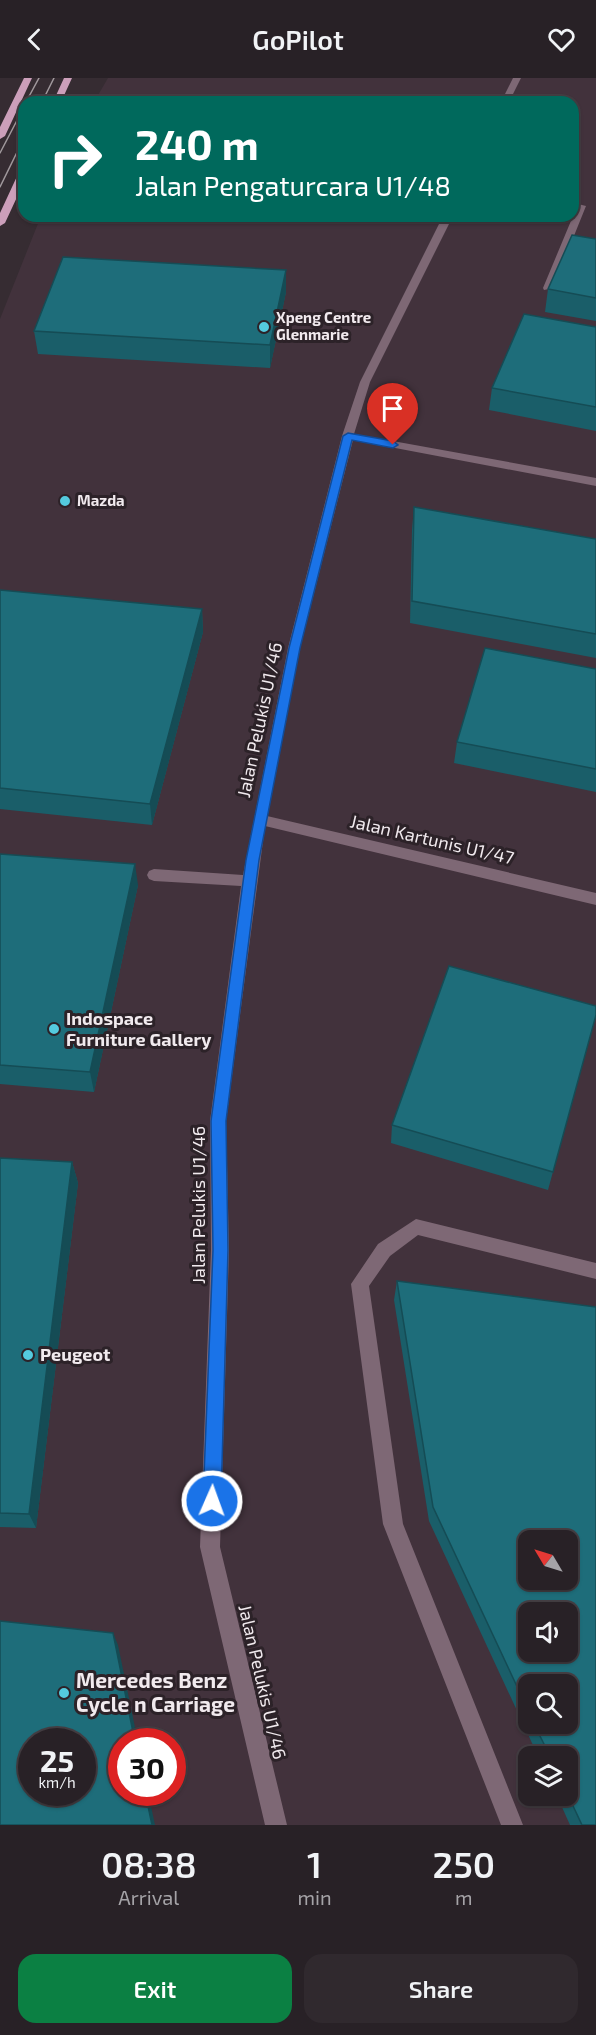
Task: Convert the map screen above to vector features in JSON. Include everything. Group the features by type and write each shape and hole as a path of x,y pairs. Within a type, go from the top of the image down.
{"main road":[{"path":"19,96 28,78"},
{"path":"60,96 68,78"},
{"path":"0,134 18,98"},
{"path":"0,224 18,185"}],"street":[{"path":"508,96 517,78"},
{"name":"Jalan Pelukis U1/46","path":"276,1825 210,1547 220,1250 218,1121 249,881 259,819 294,648 348,436 365,382 445,222"},
{"path":"548,288 575,222"},
{"path":"348,436 596,482"},
{"name":"Jalan Kartunis U1/47","path":"259,819 596,899"},
{"path":"154,875 249,881"},
{"path":"512,1825 393,1524 360,1284 384,1250 416,1227 596,1271"}],"shaded area":[{"path":"108,78 596,78 596,1825 0,1825 0,319 39,222 579,222 579,96 98,96"}],"building":[{"path":"572,235 596,239 596,298 548,289"},
{"path":"63,257 286,270 270,345 34,331"},
{"path":"524,314 596,327 596,407 492,388"},
{"path":"414,507 596,539 596,634 412,601"},
{"path":"0,590 202,609 150,804 0,788"},
{"path":"485,648 596,669 596,769 457,742"},
{"name":"Indospace Furniture Gallery","path":"0,854 135,864 90,1072 0,1065"},
{"path":"449,966 596,1006 596,1015 553,1172 392,1125"},
{"name":"Peugeot","path":"0,1158 72,1162 29,1514 0,1513"},
{"path":"397,1281 596,1307 596,1825 582,1825 573,1806 578,1806 578,1746 545,1746 539,1734 578,1734 578,1674 518,1674 518,1689 433,1507"},
{"name":"Mercedes Benz Cycle n Carriage","path":"0,1621 113,1633 132,1728 108,1728 108,1806 148,1806 152,1825 0,1825"}],"tram line":[{"path":"29,96 39,78"},
{"path":"45,96 54,78"},
{"path":"0,153 18,118"},
{"path":"0,187 18,150"}],"place":[{"name":"Xpeng Centre Glenmarie","path":"264,327"},
{"name":"Mazda","path":"65,501"},
{"name":"Indospace Furniture Gallery","path":"54,1029"},
{"name":"Peugeot","path":"28,1355"},
{"name":"Mercedes Benz Cycle n Carriage","path":"64,1693"}],"route":[{"path":"212,1501 220,1250 218,1121 259,819 294,648 348,436 393,445"}]}
